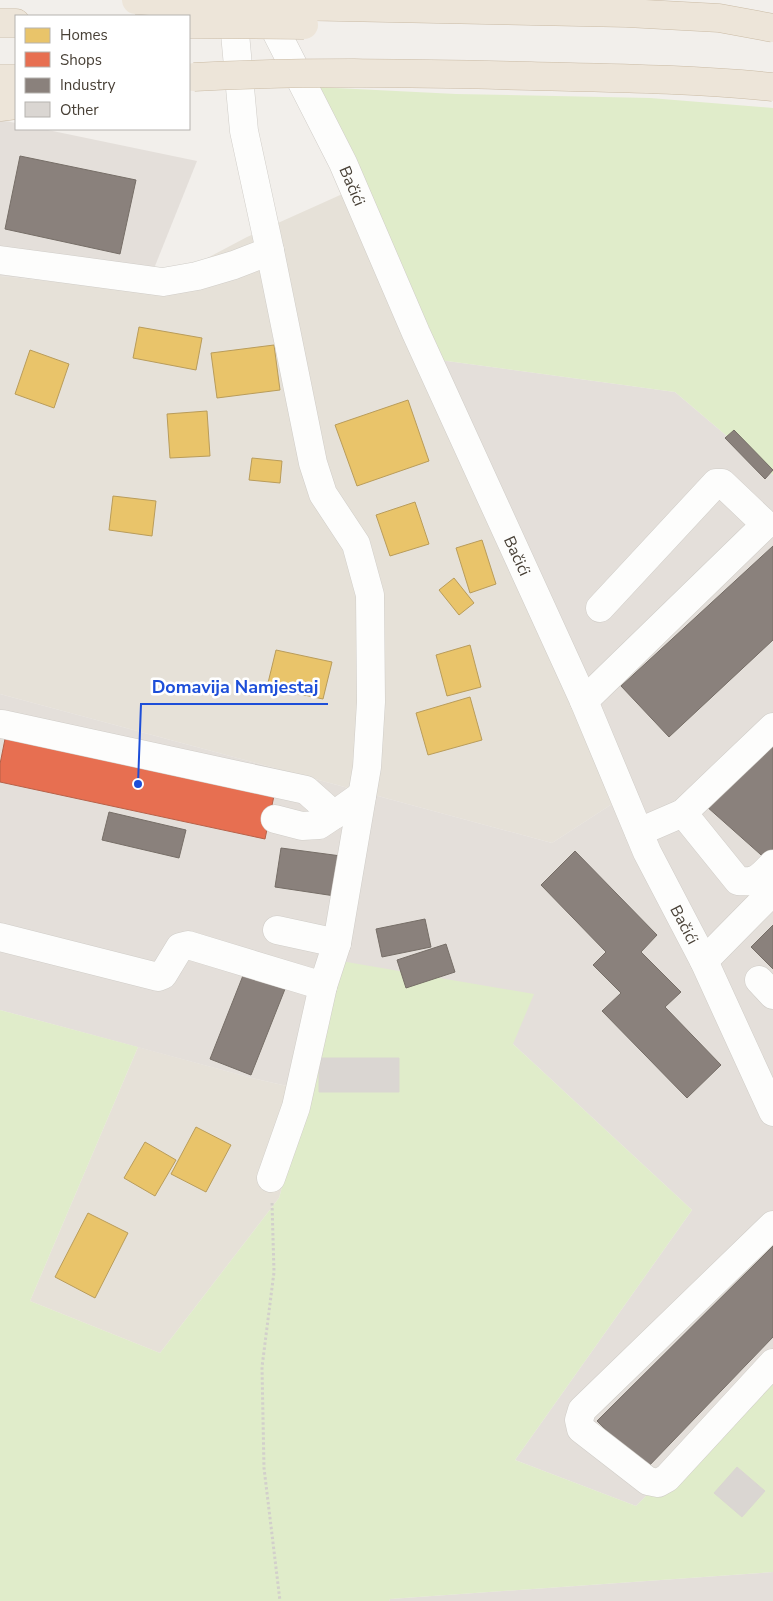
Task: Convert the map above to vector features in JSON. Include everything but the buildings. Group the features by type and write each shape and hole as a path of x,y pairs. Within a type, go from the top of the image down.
{"highway":[{"path":"136,0 192,4 627,13 719,18 773,28"},
{"path":"0,23 15,23"},
{"path":"190,24 330,25 687,33 773,40"},
{"path":"191,78 268,73 434,73 620,78 773,87"},
{"path":"0,79 15,79"},
{"path":"0,107 15,105"}],"street":[{"path":"232,0 244,131 313,463 323,494 356,544 370,595 371,702 367,767 358,829 337,943 323,986 296,1107 272,1178"},
{"name":"Bačići","path":"260,0 343,163 416,333 584,701 647,852 704,961 770,1096"},
{"path":"0,260 162,282 197,276 234,265 270,251"},
{"path":"584,701 762,528 762,520 722,483 716,483 600,608"},
{"path":"2,724 306,790 334,815"},
{"path":"638,832 683,813 773,727"},
{"path":"275,819 302,826 319,825 362,796"},
{"path":"683,813 738,881 757,880 773,864"},
{"path":"704,961 773,892"},
{"path":"277,930 337,943"},
{"path":"0,937 158,977 163,975 180,946 188,945 323,986"},
{"path":"773,1225 582,1410 579,1420 581,1429 648,1481 658,1483 667,1478 773,1364"}],"path":[{"path":"272,1178 274,1272 262,1367 264,1468 280,1601"}],"shaded area":[{"path":"0,120 15,123 15,130 48,130 197,161 145,291 0,276"},
{"path":"358,187 632,791 552,843 0,694 0,276 145,291 247,237"},
{"path":"432,359 675,392 773,475 773,1369 636,1506 515,1460 692,1210 513,1044 309,1091 252,1078 0,1010 0,694 552,843 632,791"},
{"path":"138,1047 252,1078 309,1091 279,1198 160,1353 30,1301"},
{"path":"773,1572 773,1601 389,1601 390,1599"}],"green space":[{"path":"316,87 456,94 650,98 773,108 773,475 675,392 432,359"},
{"path":"335,960 534,994 513,1044 692,1210 515,1460 636,1506 773,1369 773,1572 390,1599 389,1601 0,1601 0,1010 138,1047 30,1301 160,1353 279,1198 309,1091"}],"place":[{"name":"Domavija Namjestaj","path":"138,784"}]}
